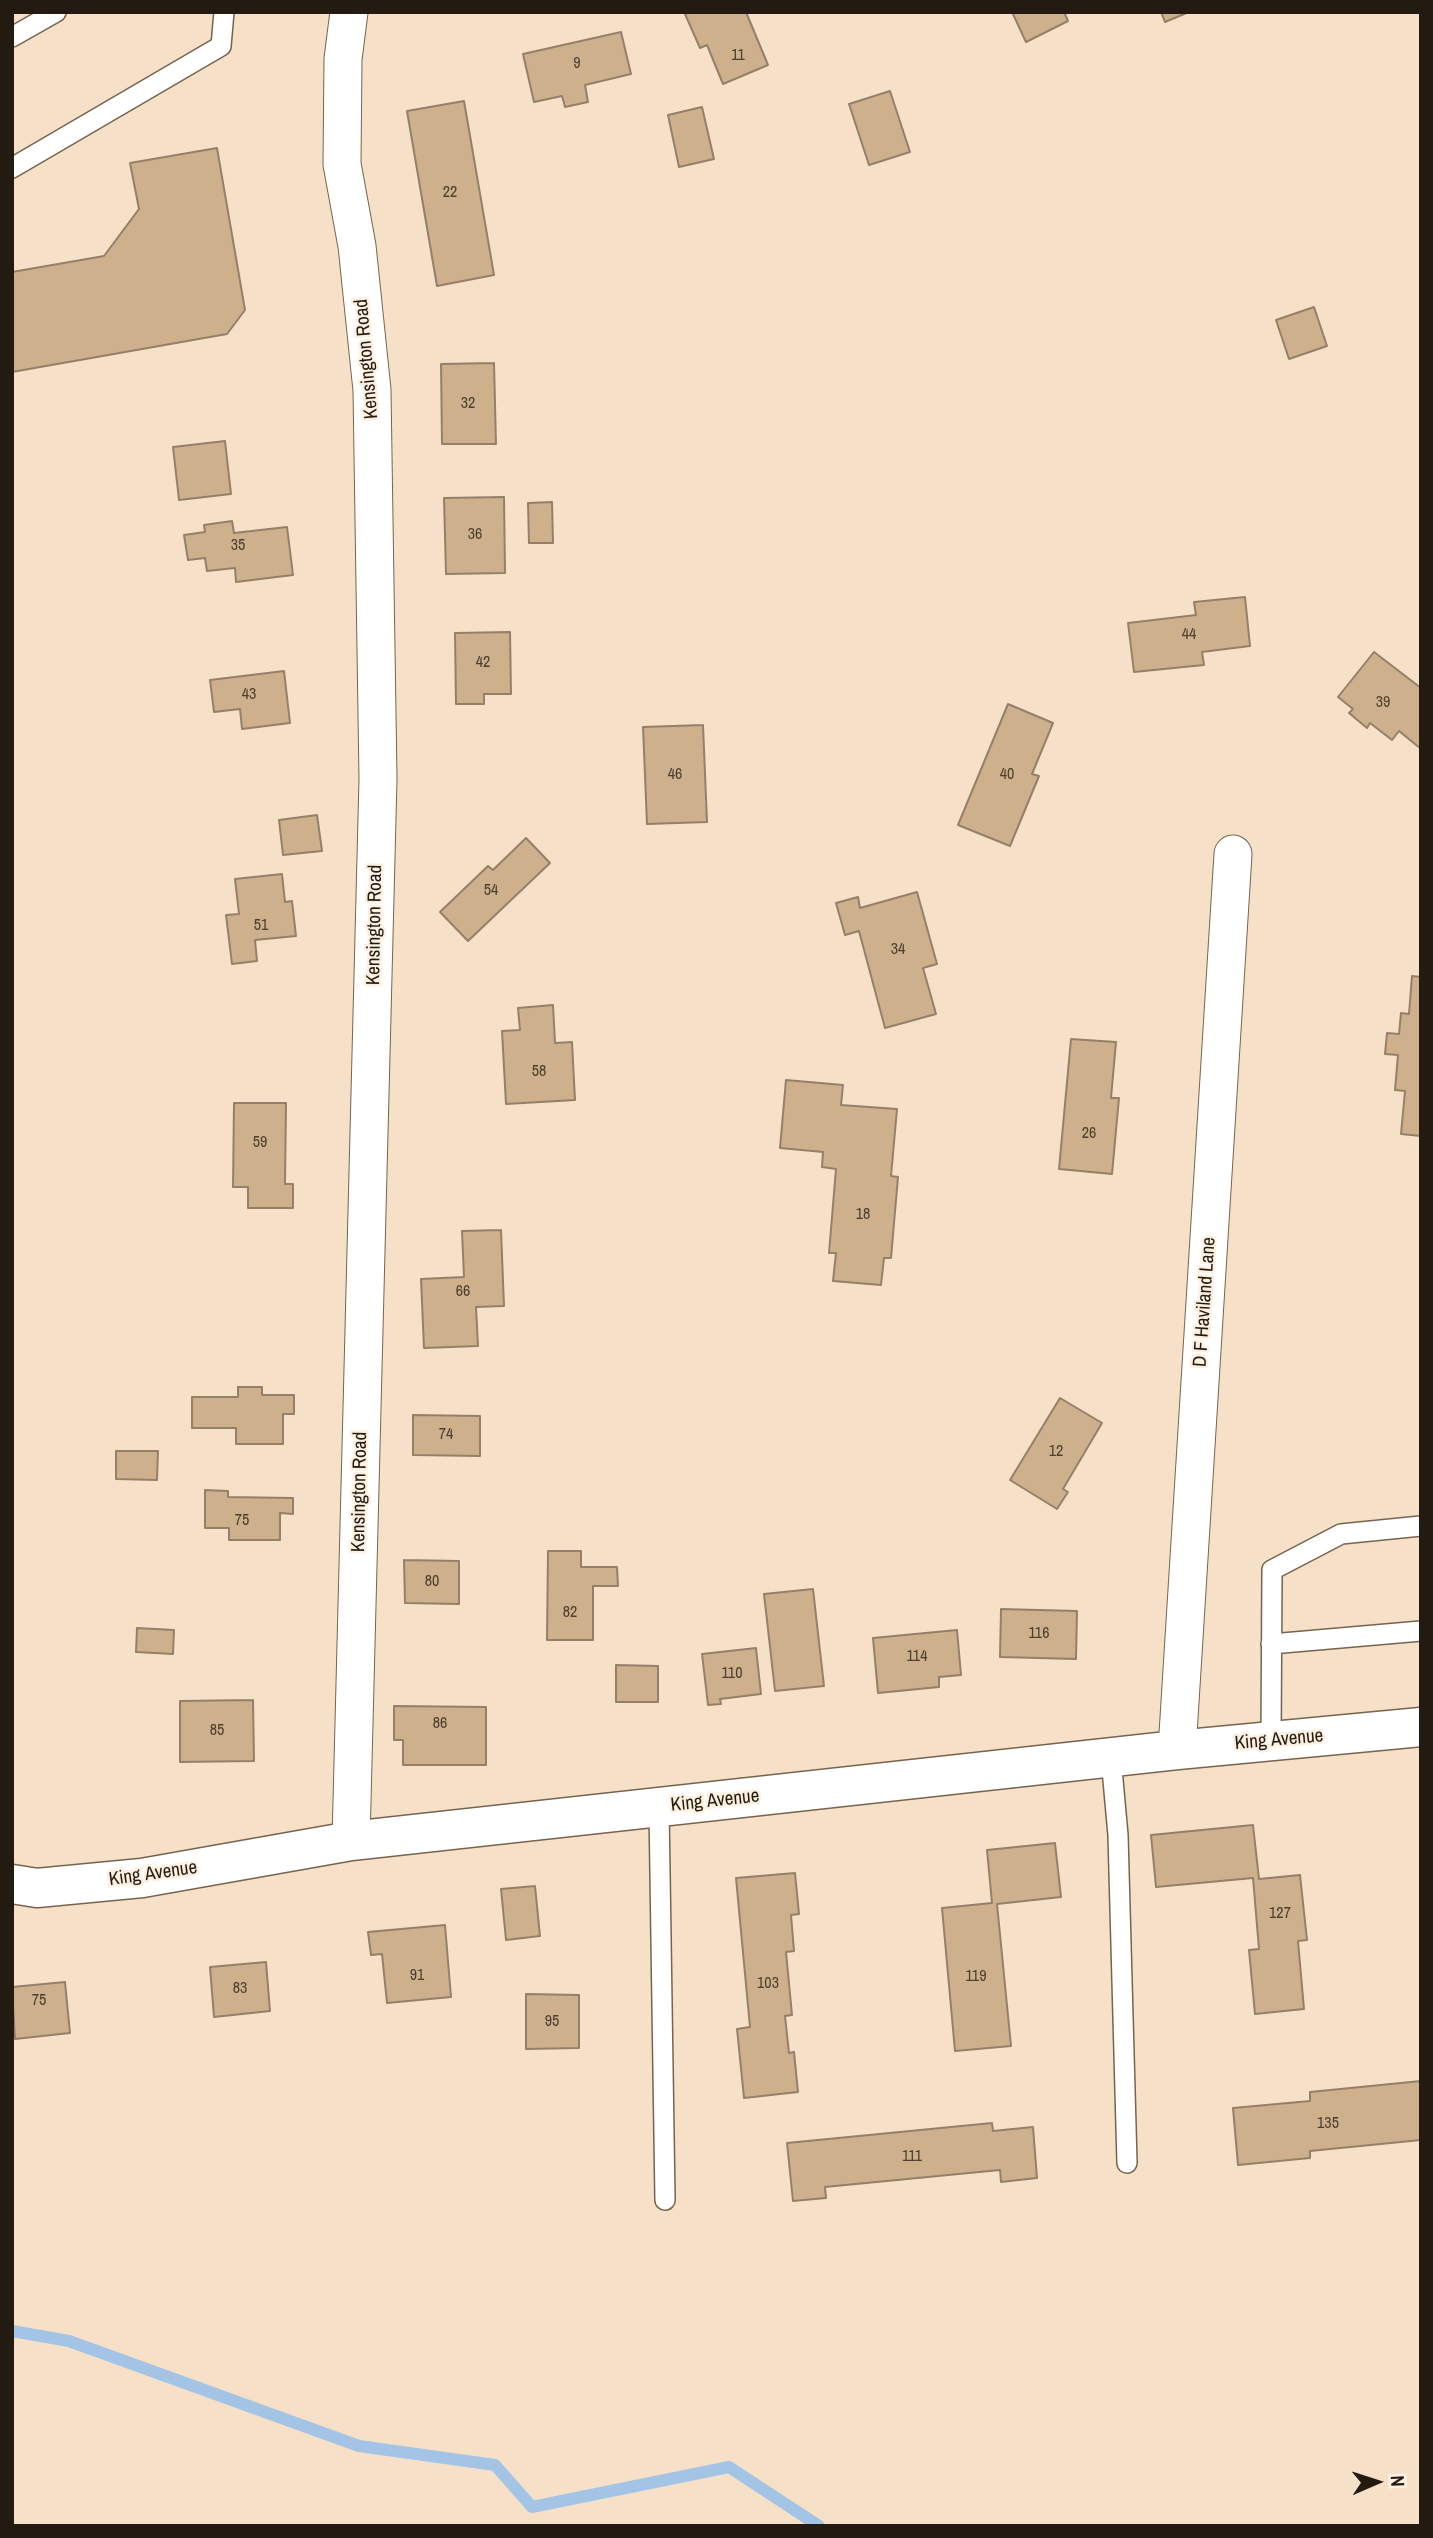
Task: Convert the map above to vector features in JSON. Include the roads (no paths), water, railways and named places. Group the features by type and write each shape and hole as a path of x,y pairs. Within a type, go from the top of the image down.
{"street":[{"name":"Kensington Road","path":"349,12 343,59 342,164 357,246 372,390 378,779 351,1840"},
{"name":"D F Haviland Lane","path":"1177,1750 1233,854"},
{"name":"King Avenue","path":"12,1885 37,1888 142,1878 351,1840 1177,1750 1421,1727"}],"lane":[{"path":"12,37 56,12"},
{"path":"12,168 221,46 224,12"},
{"path":"1271,1741 1272,1570 1341,1534 1421,1526"},
{"path":"1271,1644 1421,1631"},
{"path":"1111,1758 1118,1835 1127,2163"},
{"path":"659,1808 665,2200"}],"waterway":[{"path":"12,2331 69,2341 359,2446 495,2465 532,2507 729,2467 819,2526"}]}
